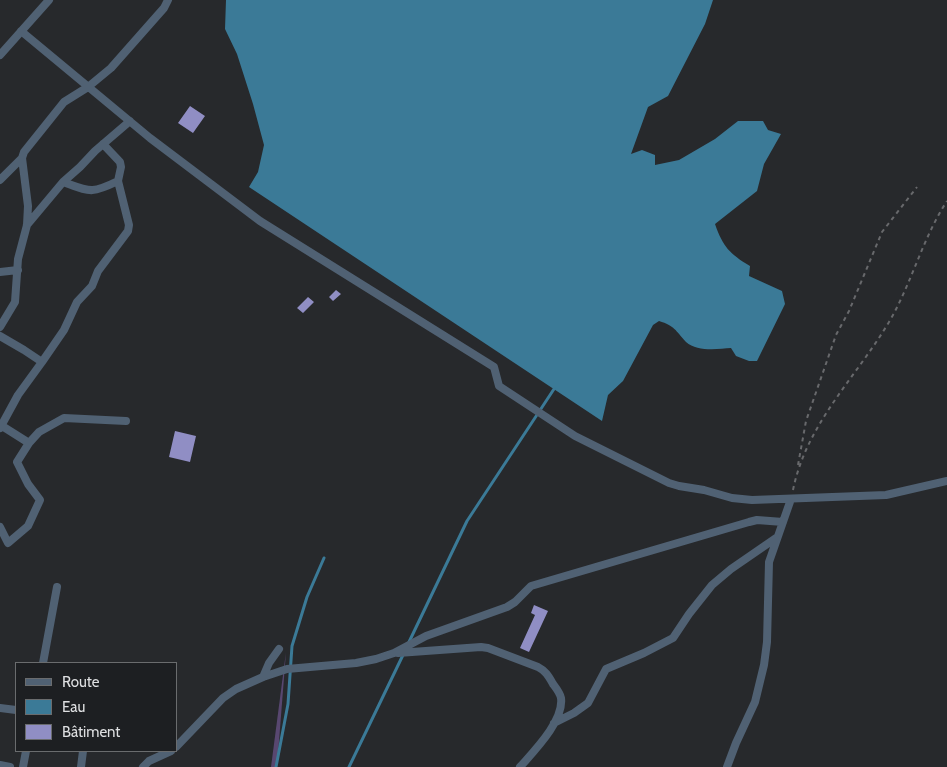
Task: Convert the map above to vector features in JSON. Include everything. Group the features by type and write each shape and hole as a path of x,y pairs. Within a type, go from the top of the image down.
{"street":[{"path":"0,55 49,0"},
{"path":"0,327 16,302 18,259 27,225 28,206 22,158 24,152 64,102 88,87 111,68 164,8 168,0"},
{"path":"21,31 130,121 260,221 494,367 499,386 576,436 679,486 738,498 791,499 886,494 947,481"},
{"path":"27,225 63,182 130,121"},
{"path":"29,443 1,427 18,395 64,330 77,302 92,286 98,271 128,231 129,224 118,181 122,167 120,162 103,144"},
{"path":"0,180 22,158"},
{"path":"63,182 83,189 98,190 118,181"},
{"path":"0,272 18,270"},
{"path":"0,336 42,362"},
{"path":"0,526 8,543 28,526 40,500 28,484 17,462 29,443 39,432 64,418 126,421"},
{"path":"727,767 755,702 764,665 767,642 769,562 791,499"},
{"path":"178,745 223,698 236,689 263,677 287,670 368,661 394,653 426,636 506,607 516,602 532,586 749,522 757,520 783,522"},
{"path":"554,723 574,713 588,703 606,669 673,638 712,585 776,538"},
{"path":"43,662 57,587"},
{"path":"394,653 481,647 538,667 545,672 560,695 561,703 554,723 546,737 520,767"},
{"path":"263,677 279,649"},
{"path":"0,708 15,710"},
{"path":"23,767 26,752"},
{"path":"81,767 83,752"},
{"path":"143,767 149,761 169,752"},
{"path":"0,765 10,767"}],"path":[{"path":"791,499 806,422 836,336 849,311 882,232 916,187"},
{"path":"796,472 803,454 827,410 892,315 937,218 947,201"}],"shaded area":[{"path":"286,652 277,767 271,767"}],"water":[{"path":"226,0 713,0 705,24 668,96 648,107 631,154 642,150 655,155 655,165 679,160 715,139 738,121 763,121 768,130 781,134 764,164 757,191 715,224 721,239 728,249 737,258 750,266 749,276 782,291 785,304 757,361 749,361 736,356 731,348 708,349 691,345 672,327 659,321 653,325 623,381 608,395 602,421 249,187 258,172 264,145 237,54 225,29"}],"building":[{"path":"190,106 205,116 193,133 178,123"},
{"path":"336,290 341,294 333,301 329,297"},
{"path":"308,297 314,302 303,313 297,308"},
{"path":"175,431 196,436 190,462 169,457"},
{"path":"534,605 548,611 529,652 520,648 535,615 531,613"}],"waterway":[{"path":"409,642 467,521 554,389"},
{"path":"276,767 288,704 292,646 307,597 324,558"},
{"path":"349,767 403,655"}]}
